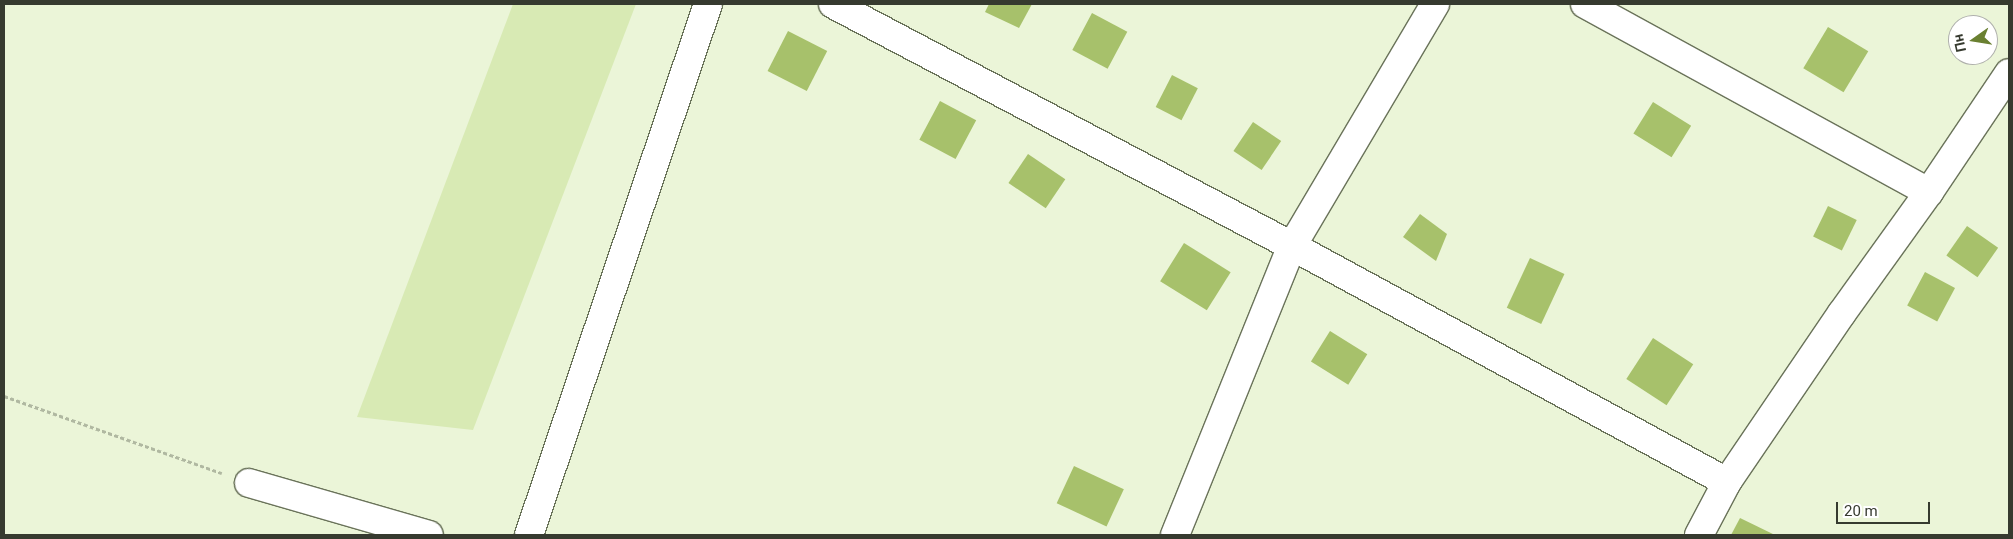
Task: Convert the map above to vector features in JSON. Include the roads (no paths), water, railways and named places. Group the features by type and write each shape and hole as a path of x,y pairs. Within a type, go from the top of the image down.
{"street":[{"path":"529,535 708,4"},
{"path":"833,4 1292,246 1727,482"},
{"path":"1174,535 1292,246 1435,4"},
{"path":"1585,4 1929,192"},
{"path":"1699,535 1727,482 1842,313 1929,192 2009,73"},
{"path":"249,483 429,535"}]}
